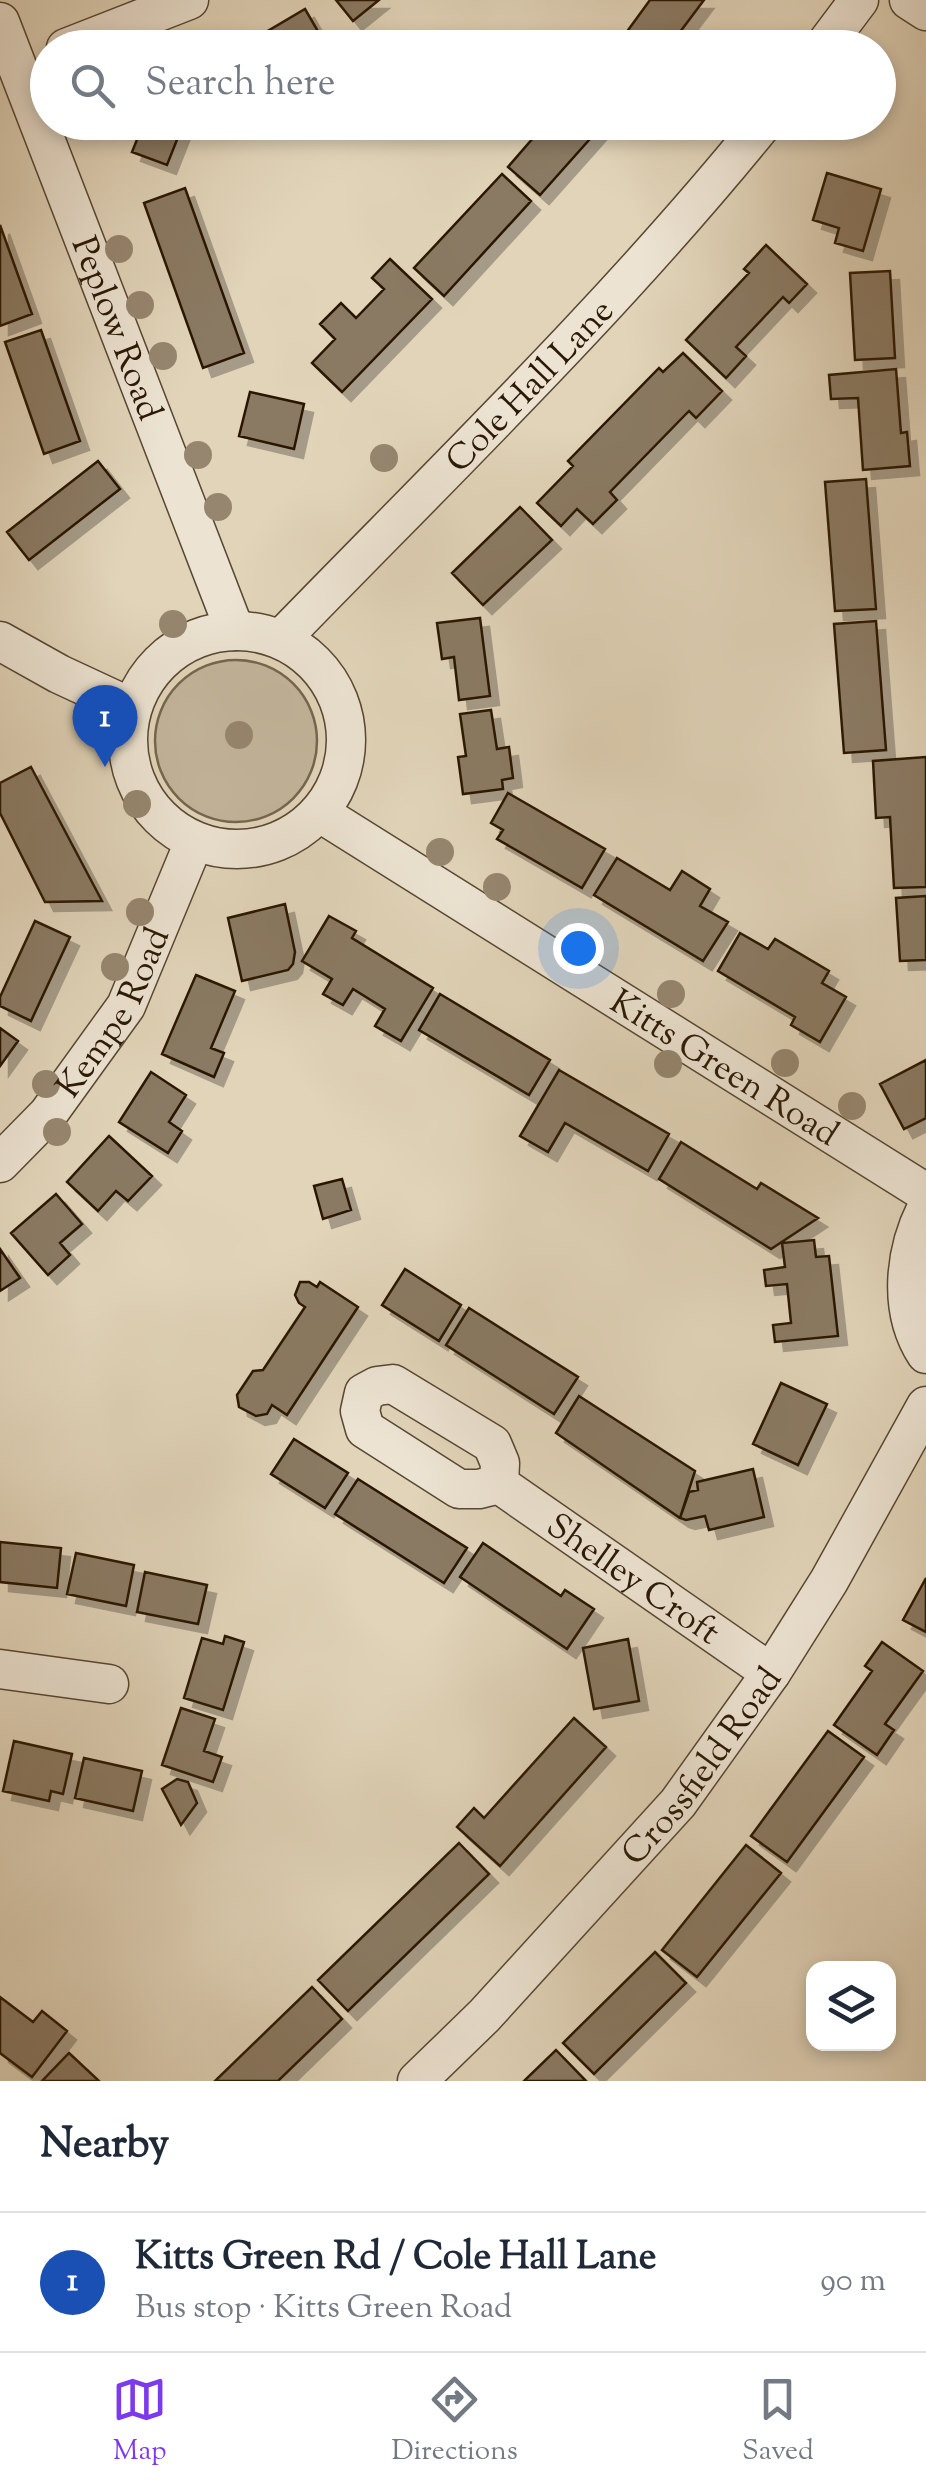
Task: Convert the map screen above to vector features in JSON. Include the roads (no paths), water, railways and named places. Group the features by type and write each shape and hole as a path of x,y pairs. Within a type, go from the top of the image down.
{"street":[{"path":"112,30 189,0"},
{"path":"838,30 860,0"},
{"path":"909,0 926,10"},
{"name":"Peplow Road","path":"0,22 30,59"},
{"name":"Peplow Road","path":"60,140 235,631"},
{"name":"Cole Hall Lane","path":"281,639 571,340 749,140"},
{"path":"235,631 281,639 317,665 342,707 346,752 340,780 320,813 290,837 268,846 230,850 194,842 164,822 138,788 128,750 130,707 155,668 170,653 204,636 235,631"},
{"path":"0,641 130,707"},
{"name":"Kitts Green Road","path":"320,813 926,1194"},
{"name":"Kempe Road","path":"0,1163 48,1114 126,1006 194,842"},
{"path":"926,1209 911,1250 907,1280 914,1331 926,1354"},
{"name":"Crossfield Road","path":"417,2081 484,2016 660,1824 771,1673 865,1520 926,1406"},
{"name":"Shelley Croft","path":"500,1484 771,1673"},
{"path":"0,1670 109,1684"}],"place":[{"name":"Kitts Green Rd / Cole Hall Lane","path":"105,767"}]}
